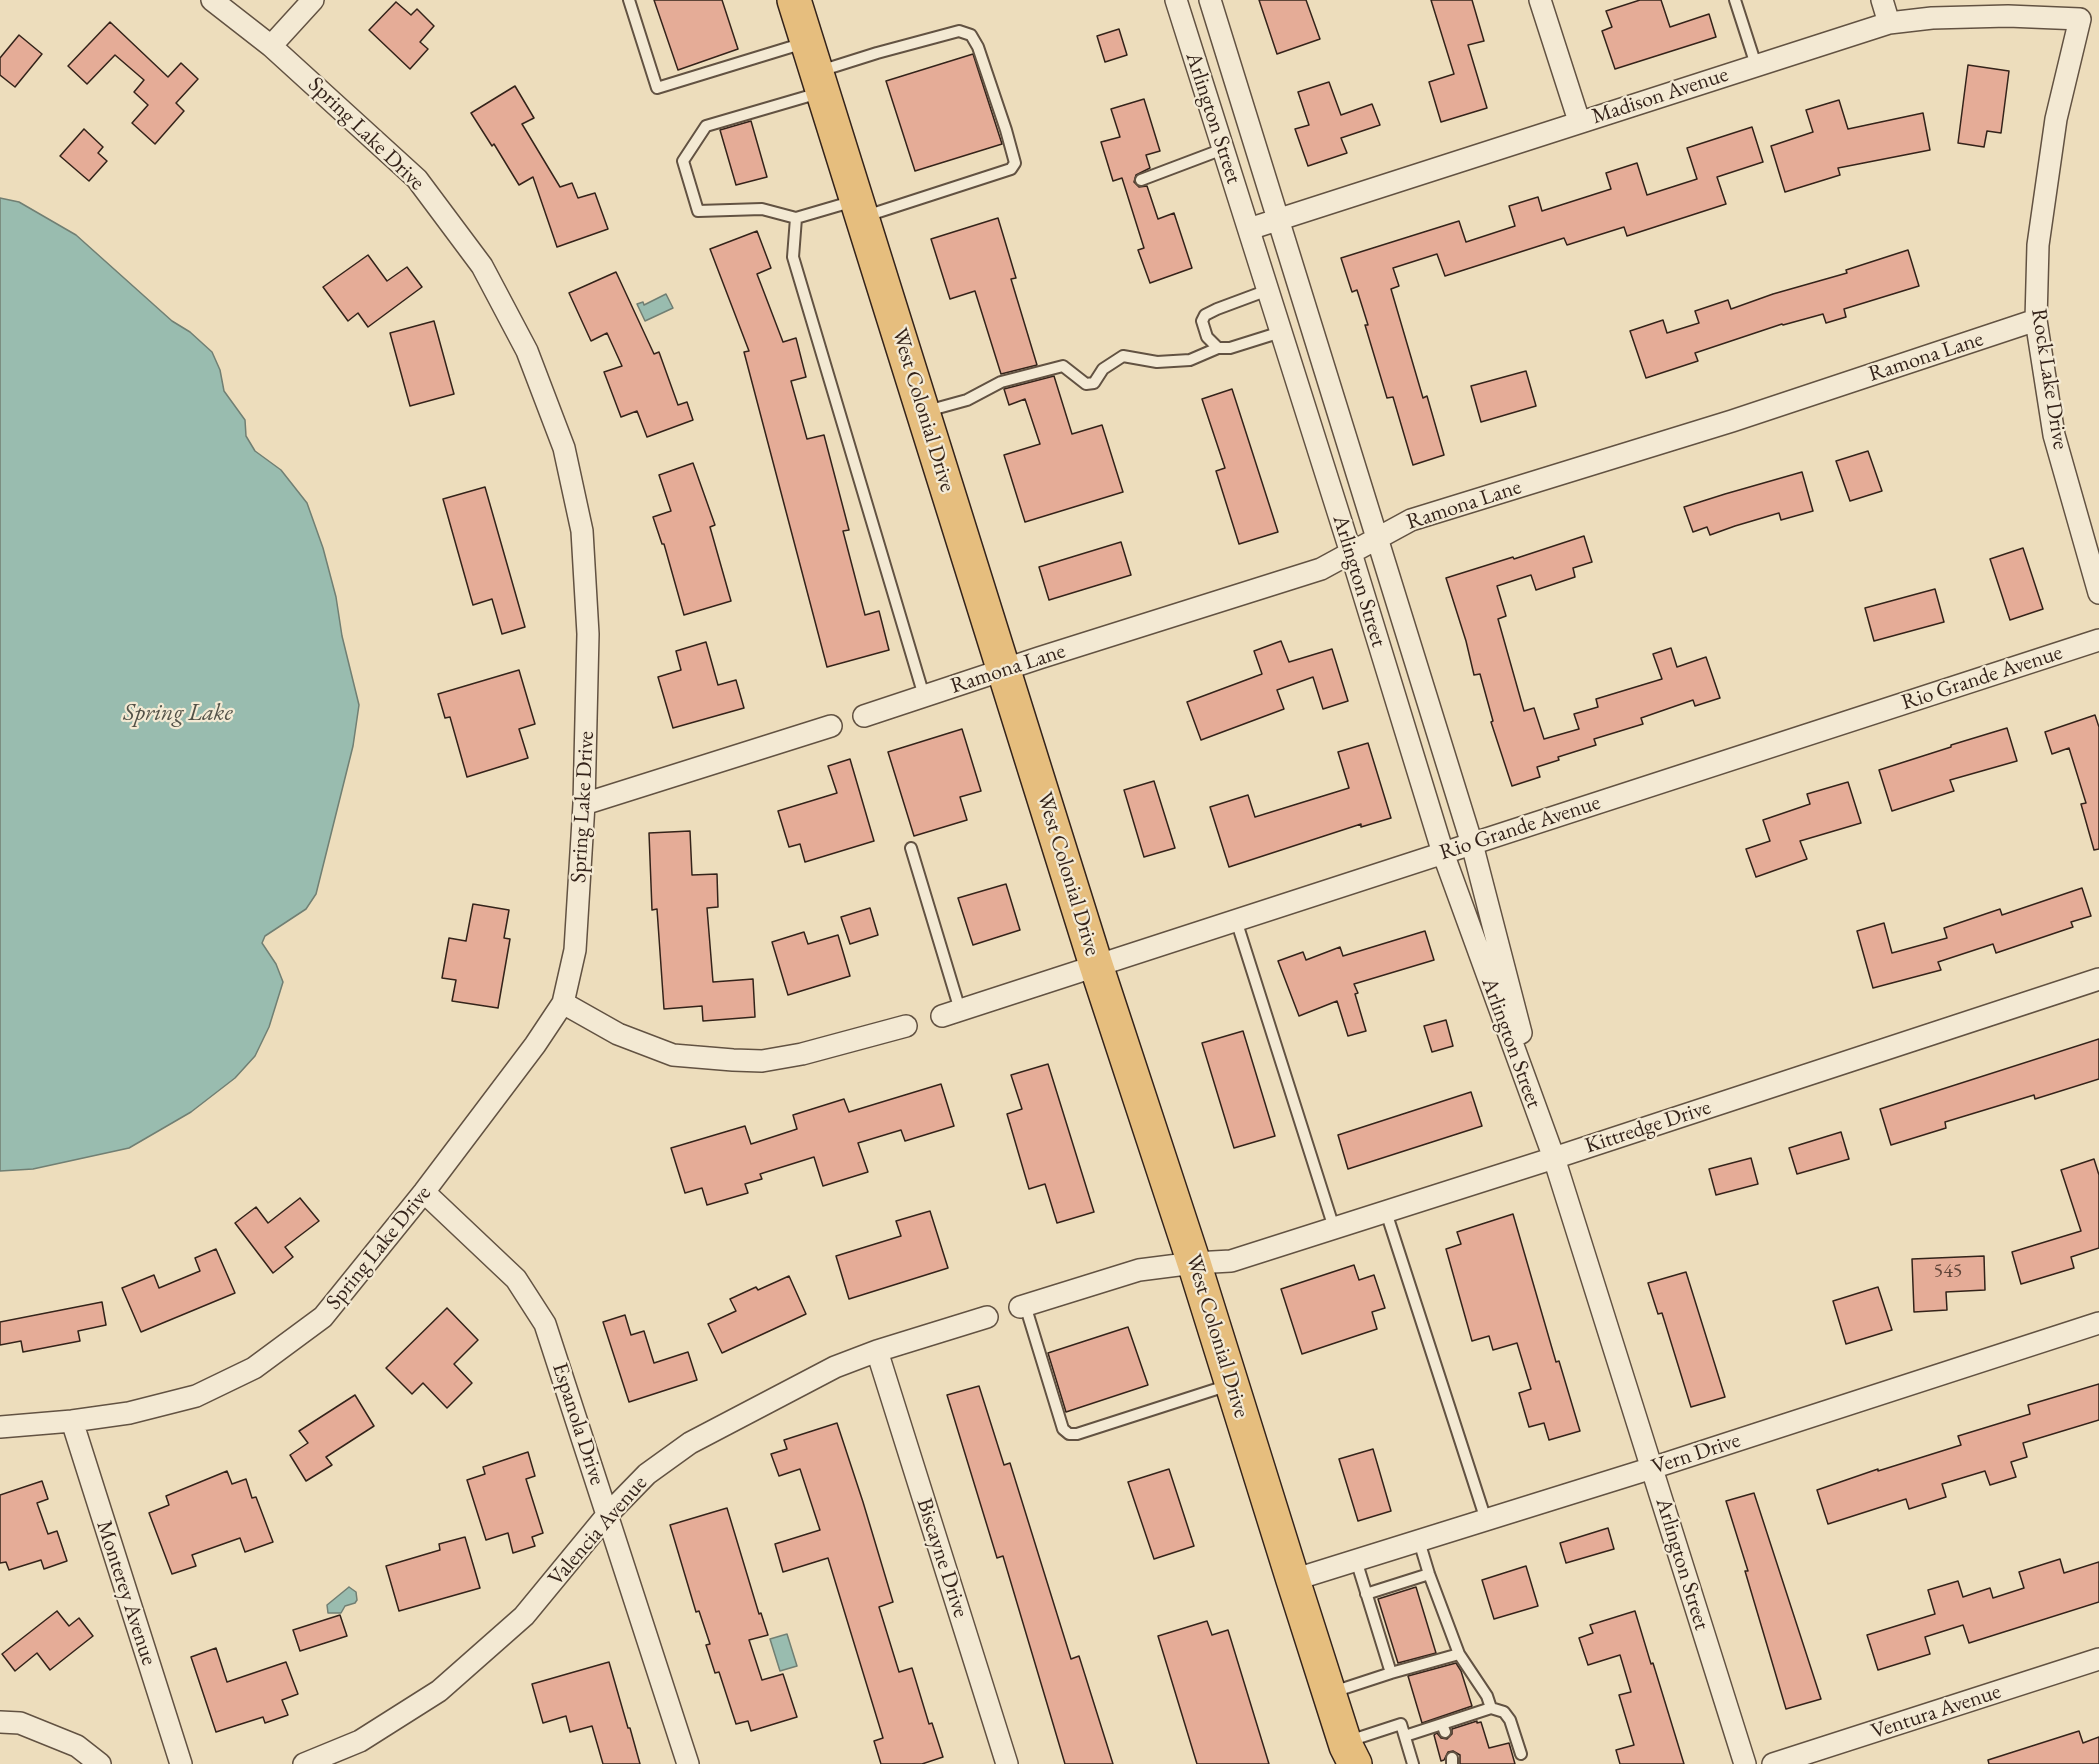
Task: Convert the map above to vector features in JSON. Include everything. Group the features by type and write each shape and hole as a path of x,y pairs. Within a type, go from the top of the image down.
{"highway":[{"name":"West Colonial Drive","path":"794,0 1096,965 1194,1263 1349,1754"}],"street":[{"name":"Spring Lake Drive","path":"0,1427 72,1421 129,1413 196,1396 254,1368 323,1317 424,1192 535,1045 562,1003 575,950 584,804 588,634 582,531 564,448 528,351 482,266 417,179 271,46 212,0"},
{"path":"271,46 313,0"},
{"name":"Arlington Street","path":"1176,0 1351,552 1443,853 1554,1158 1745,1764"},
{"name":"Arlington Street","path":"1210,0 1472,844 1554,1158"},
{"path":"1540,0 1579,121"},
{"path":"1882,0 1889,23"},
{"name":"Madison Avenue","path":"1249,229 1889,23 1932,18 2008,16 2080,19"},
{"name":"Rock Lake Drive","path":"2080,19 2056,119 2038,245 2036,320 2054,435 2099,593"},
{"name":"Ramona Lane","path":"864,716 1321,569 1411,520 1732,421 2036,320"},
{"name":"Rio Grande Avenue","path":"951,1013 2099,640"},
{"path":"584,804 831,726"},
{"name":"Kittredge Drive","path":"1194,1263 1231,1261 1554,1158 2099,979"},
{"path":"562,1003 618,1034 673,1055 733,1060 762,1061 802,1054 906,1026"},
{"name":"Espanola Drive","path":"424,1192 516,1279 545,1324 688,1764"},
{"path":"1022,1306 1139,1270 1194,1263"},
{"name":"Valencia Avenue","path":"304,1764 360,1742 439,1690 524,1616 608,1514 646,1474 690,1443 835,1368 877,1352 987,1317"},
{"name":"Vern Drive","path":"1293,1580 1652,1468 2099,1323"},
{"name":"Biscayne Drive","path":"877,1352 1007,1764"},
{"name":"Monterey Avenue","path":"72,1421 181,1764"},
{"name":"Ventura Avenue","path":"1773,1764 2099,1659"},
{"path":"0,1722 20,1723 77,1746 100,1764"}],"lane":[{"path":"629,0 657,88 807,42"},
{"path":"1734,0 1756,65"},
{"path":"959,31 971,35 978,47 1015,163 1011,169 860,209 796,218 762,209 698,211 683,161 706,126 820,82 877,53 959,31"},
{"path":"1141,180 1223,149"},
{"path":"796,218 793,257 924,696"},
{"path":"1218,348 1207,337 1202,321 1205,315 1268,290"},
{"path":"924,412 967,400 1001,382 1063,366 1086,384 1094,383 1103,369 1123,356 1157,362 1190,360 1218,348 1230,348 1281,332"},
{"path":"911,848 951,1013"},
{"path":"1236,920 1334,1228"},
{"path":"1386,1212 1486,1520"},
{"path":"1022,1306 1063,1430 1070,1434 1077,1434 1232,1384"},
{"path":"1419,1541 1459,1654 1487,1696 1491,1708"},
{"path":"1356,1560 1391,1673"},
{"path":"1366,1594 1429,1574"},
{"path":"1329,1693 1459,1654"},
{"path":"1405,1736 1444,1728 1491,1708 1504,1712 1510,1720 1521,1754"},
{"path":"1349,1754 1401,1724 1413,1764"}],"water":[{"name":"Spring Lake","path":"0,198 19,202 76,235 172,321 190,332 212,352 220,370 224,391 245,420 246,436 255,451 281,470 307,503 323,548 336,597 342,636 359,705 353,746 316,894 306,909 265,936 262,943 276,964 283,982 269,1027 255,1056 235,1078 191,1112 129,1148 33,1169 0,1171"},
{"path":"666,294 673,308 645,321 637,304 643,302 644,305"},
{"path":"349,1587 356,1592 355,1603 345,1606 341,1613 328,1613 327,1605"},
{"path":"787,1634 797,1666 780,1671 770,1639"}],"building":[{"path":"654,0 722,0 738,49 678,70"},
{"path":"1259,0 1306,0 1320,39 1277,54"},
{"path":"1431,0 1472,0 1484,41 1468,45 1487,108 1441,122 1429,82 1454,74"},
{"path":"1640,0 1661,0 1670,27 1709,14 1716,37 1615,69 1602,31 1612,27 1606,11"},
{"path":"396,2 411,15 417,9 434,26 420,42 428,49 410,69 369,30"},
{"path":"110,22 168,77 181,63 198,79 176,103 184,111 155,144 132,123 148,105 134,92 144,80 115,55 87,84 68,66"},
{"path":"1119,29 1127,55 1105,62 1097,36"},
{"path":"19,35 42,54 15,87 0,75 0,58"},
{"path":"973,54 1002,144 915,171 886,81"},
{"path":"1968,65 2009,71 2001,133 1987,131 1984,147 1958,143"},
{"path":"1329,82 1341,115 1372,104 1380,125 1341,138 1347,153 1308,166 1295,129 1309,125 1298,92"},
{"path":"515,86 534,118 522,124 560,187 572,183 578,198 595,193 608,229 557,247 533,177 519,185 494,144 492,146 471,113"},
{"path":"1144,99 1160,151 1146,155 1150,168 1136,175 1134,182 1139,187 1147,186 1158,219 1174,213 1192,268 1150,283 1138,250 1144,248 1122,178 1113,181 1101,142 1120,137 1111,109"},
{"path":"1839,100 1848,129 1923,113 1930,150 1838,168 1840,175 1785,192 1771,146 1813,132 1806,110"},
{"path":"751,121 767,177 736,185 720,130"},
{"path":"1752,127 1763,162 1717,177 1726,204 1627,236 1624,227 1567,245 1564,238 1445,276 1437,254 1393,268 1399,286 1391,289 1423,398 1427,396 1444,455 1413,465 1393,397 1387,398 1357,290 1352,292 1341,258 1459,221 1466,242 1515,226 1509,206 1538,197 1542,211 1611,189 1606,173 1637,163 1647,195 1697,179 1687,148"},
{"path":"84,129 103,147 98,153 107,161 89,181 60,156"},
{"path":"998,218 1016,278 1011,279 1037,365 1001,374 975,291 950,299 931,239"},
{"path":"757,231 771,268 757,274 783,342 796,338 806,377 791,381 807,439 824,435 849,530 843,531 865,615 879,611 889,650 827,667 744,352 749,351 710,249"},
{"path":"1908,250 1919,286 1844,309 1846,317 1826,323 1823,314 1782,324 1695,353 1698,361 1646,378 1630,331 1663,320 1667,333 1699,323 1695,311 1728,300 1731,309 1773,294 1847,273 1846,270"},
{"path":"368,255 387,281 407,267 422,287 368,327 358,313 348,321 323,287"},
{"path":"616,272 654,354 659,352 678,405 687,402 693,420 647,437 637,411 621,417 604,372 622,366 607,333 591,341 569,293"},
{"path":"434,321 454,394 410,406 390,333"},
{"path":"1526,371 1536,406 1481,422 1471,386"},
{"path":"1054,376 1072,434 1102,425 1123,492 1025,522 1004,455 1040,444 1025,399 1009,405 1004,389"},
{"path":"1232,389 1278,532 1239,544 1216,471 1225,468 1202,399"},
{"path":"1868,451 1882,491 1850,501 1836,461"},
{"path":"693,463 715,525 710,527 731,601 684,615 664,544 662,544 653,517 671,511 659,475"},
{"path":"1802,472 1813,511 1781,520 1779,513 1710,535 1707,527 1693,532 1684,507"},
{"path":"485,487 525,627 502,634 492,599 473,605 443,499"},
{"path":"1584,536 1592,562 1573,568 1575,577 1536,590 1531,575 1497,586 1506,616 1498,619 1524,711 1534,708 1544,739 1579,729 1574,714 1598,707 1596,699 1662,679 1653,654 1671,648 1677,667 1706,657 1720,698 1695,706 1693,700 1641,718 1643,724 1594,739 1596,745 1558,757 1559,760 1537,767 1540,777 1512,786 1491,722 1493,721 1480,674 1474,675 1446,578"},
{"path":"1121,542 1131,575 1049,600 1039,567"},
{"path":"2023,548 2043,609 2010,620 1990,559"},
{"path":"1935,589 1944,622 1874,641 1865,608"},
{"path":"1281,641 1289,662 1332,649 1348,701 1323,709 1313,677 1277,690 1284,709 1201,740 1187,702 1262,674 1254,651"},
{"path":"706,642 718,685 736,680 744,708 673,728 658,677 681,670 676,651"},
{"path":"519,670 535,724 519,729 528,758 467,777 450,717 445,718 438,694"},
{"path":"2095,715 2099,727 2099,849 2094,850 2081,804 2086,803 2069,748 2052,754 2045,732"},
{"path":"2007,728 2017,761 1950,780 1954,791 1892,811 1879,770"},
{"path":"962,729 981,791 960,797 967,820 914,836 888,752"},
{"path":"1368,743 1391,818 1361,827 1361,824 1229,867 1210,807 1248,795 1255,817 1349,788 1338,752"},
{"path":"850,759 874,841 805,862 800,844 789,847 778,811 837,793 828,766"},
{"path":"1154,781 1175,848 1144,857 1124,790"},
{"path":"1848,782 1861,823 1800,841 1807,859 1756,877 1746,849 1770,841 1763,820 1810,804 1807,794"},
{"path":"690,831 692,875 717,874 718,907 707,908 713,982 753,979 755,1017 703,1021 702,1006 664,1009 657,909 652,910 649,833"},
{"path":"1006,884 1020,930 973,945 958,898"},
{"path":"2082,888 2091,916 2071,922 2073,927 1996,953 1993,944 1938,962 1941,970 1873,988 1857,931 1884,923 1892,953 1947,938 1944,928 2000,909 2002,915"},
{"path":"473,904 509,910 504,938 510,939 498,1008 452,1001 456,980 442,978 449,938 466,941"},
{"path":"870,908 878,935 850,944 841,917"},
{"path":"1425,931 1434,960 1354,984 1366,1031 1348,1036 1337,1001 1299,1016 1278,961 1303,952 1306,960 1340,947 1343,956"},
{"path":"804,932 808,944 838,935 850,976 788,995 772,942"},
{"path":"1446,1020 1453,1046 1432,1052 1424,1026"},
{"path":"1243,1031 1275,1136 1234,1148 1202,1043"},
{"path":"2099,1039 2099,1079 2035,1099 2034,1095 1945,1122 1946,1128 1891,1145 1880,1109"},
{"path":"1048,1064 1094,1212 1057,1223 1045,1184 1029,1189 1007,1114 1022,1109 1011,1075"},
{"path":"941,1084 954,1126 905,1141 901,1130 858,1143 868,1172 823,1186 814,1157 760,1174 762,1179 745,1184 748,1193 707,1205 702,1188 685,1193 671,1148 745,1126 751,1144 797,1129 793,1115 844,1099 849,1112"},
{"path":"1471,1092 1482,1126 1348,1169 1338,1135"},
{"path":"1841,1132 1849,1159 1797,1174 1789,1148"},
{"path":"1751,1158 1758,1184 1716,1195 1709,1169"},
{"path":"2094,1159 2099,1175 2099,1248 2071,1257 2074,1268 2021,1284 2012,1252 2081,1231 2061,1170"},
{"path":"300,1198 319,1221 285,1247 293,1257 273,1273 235,1223 256,1207 268,1223"},
{"path":"930,1211 948,1268 849,1299 836,1256 901,1236 896,1221"},
{"path":"1513,1214 1556,1362 1559,1361 1580,1431 1549,1440 1544,1423 1529,1427 1519,1393 1531,1389 1517,1343 1493,1350 1489,1336 1472,1341 1446,1249 1461,1244 1457,1232"},
{"path":"216,1249 235,1293 141,1332 122,1288 154,1275 159,1288 200,1271 195,1258"},
{"path":"1984,1256 1985,1290 1946,1292 1947,1310 1914,1312 1912,1259"},
{"path":"1354,1265 1359,1280 1374,1275 1385,1308 1372,1312 1377,1329 1302,1354 1281,1289"},
{"path":"1686,1272 1725,1397 1691,1407 1662,1313 1658,1314 1648,1283"},
{"path":"789,1276 806,1314 722,1353 708,1324 736,1311 730,1299"},
{"path":"1878,1287 1892,1330 1846,1344 1833,1301"},
{"path":"102,1302 106,1325 78,1331 80,1341 23,1352 21,1341 0,1345 0,1322"},
{"path":"447,1308 478,1340 454,1364 472,1383 447,1408 423,1383 412,1394 386,1368"},
{"path":"625,1315 631,1335 644,1331 654,1363 688,1352 697,1380 629,1402 603,1322"},
{"path":"1128,1327 1148,1385 1066,1412 1048,1353"},
{"path":"2099,1384 2099,1420 2023,1443 2027,1457 2011,1462 2016,1477 1990,1485 1985,1471 1942,1484 1946,1497 1909,1509 1906,1499 1828,1524 1817,1490 1878,1469 1878,1471 1961,1445 1958,1436 2030,1414 2028,1405"},
{"path":"979,1386 1004,1465 1010,1463 1071,1659 1079,1656 1113,1764 1065,1764 1003,1556 997,1558 947,1395"},
{"path":"355,1395 374,1426 326,1457 332,1465 306,1481 290,1455 308,1443 299,1431"},
{"path":"837,1423 893,1602 879,1607 899,1672 912,1668 929,1724 932,1723 943,1757 922,1764 881,1764 874,1741 883,1738 828,1558 783,1572 775,1544 820,1530 800,1469 779,1476 771,1454 787,1449 784,1440"},
{"path":"1373,1449 1391,1511 1358,1521 1339,1459"},
{"path":"528,1452 535,1476 526,1479 543,1533 532,1537 535,1546 513,1553 508,1533 486,1540 467,1480 485,1474 483,1467"},
{"path":"1169,1469 1194,1546 1154,1559 1128,1482"},
{"path":"227,1471 232,1484 246,1479 252,1498 256,1497 273,1542 245,1552 240,1538 192,1555 196,1566 172,1574 149,1513 169,1505 166,1496"},
{"path":"42,1481 48,1499 37,1503 48,1534 57,1531 67,1561 44,1569 41,1560 9,1570 6,1562 0,1563 0,1495"},
{"path":"1754,1493 1821,1699 1786,1709 1726,1501"},
{"path":"727,1508 759,1614 761,1613 768,1635 749,1640 762,1680 783,1674 797,1717 751,1731 748,1721 736,1724 719,1672 715,1673 706,1645 710,1644 699,1611 696,1612 670,1525"},
{"path":"1608,1528 1614,1549 1566,1563 1560,1543"},
{"path":"465,1537 480,1588 399,1611 386,1566 440,1550 439,1544"},
{"path":"2060,1559 2064,1573 2099,1562 2099,1602 1969,1643 1963,1625 1925,1637 1930,1654 1878,1670 1867,1635 1935,1614 1928,1590 1958,1581 1963,1597 1990,1588 1993,1598 2024,1588 2019,1572"},
{"path":"1526,1566 1538,1606 1494,1619 1482,1580"},
{"path":"1416,1587 1436,1653 1398,1663 1378,1599"},
{"path":"57,1611 69,1626 79,1618 93,1636 50,1670 37,1653 15,1671 2,1654"},
{"path":"1635,1611 1684,1764 1620,1764 1616,1750 1634,1745 1619,1695 1631,1692 1620,1655 1588,1665 1579,1638 1593,1633 1590,1625"},
{"path":"340,1615 347,1636 300,1651 293,1630"},
{"path":"1207,1621 1212,1635 1228,1630 1269,1764 1197,1764 1158,1636"},
{"path":"216,1648 227,1682 286,1662 298,1694 282,1700 288,1715 265,1723 263,1717 216,1732 191,1657"},
{"path":"609,1662 640,1764 603,1764 592,1726 570,1732 566,1716 543,1723 532,1684"},
{"path":"1456,1663 1461,1671 1472,1706 1422,1723 1408,1676"},
{"path":"1477,1721 1477,1723 1481,1722 1489,1748 1509,1743 1515,1764 1460,1764 1460,1755 1453,1751 1448,1752 1441,1761 1434,1735 1437,1733 1441,1738 1447,1739 1452,1734 1452,1729"},
{"path":"2079,1731 2083,1743 2099,1737 2099,1764 1989,1764 1988,1760"}]}
